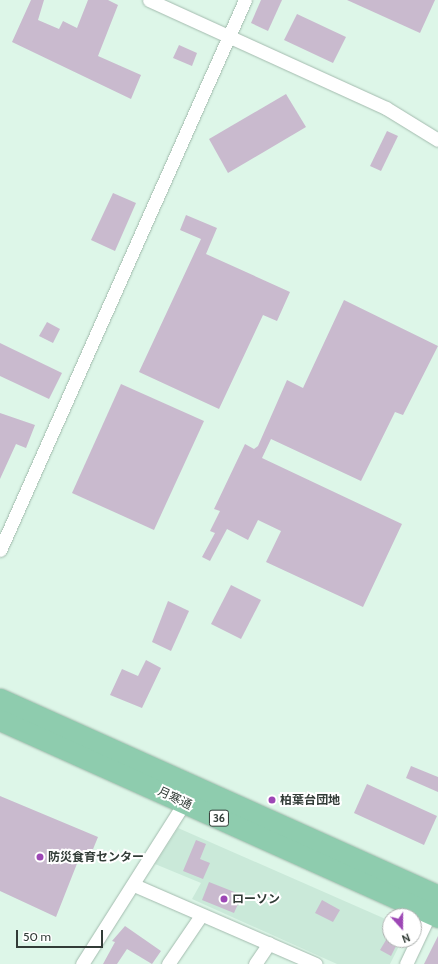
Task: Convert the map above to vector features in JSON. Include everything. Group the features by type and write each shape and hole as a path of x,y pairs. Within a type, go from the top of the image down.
{"highway":[{"name":"月寒通","path":"0,699 194,784 435,909"},
{"name":"月寒通","path":"0,720 184,803 435,909"}],"street":[{"path":"149,0 386,108 438,140"},
{"path":"0,550 245,0"},
{"path":"82,964 134,885 194,784"},
{"path":"134,885 200,916 269,943 316,964"},
{"path":"406,964 435,909"},
{"path":"168,964 200,916"},
{"path":"255,964 269,943"}],"shaded area":[{"path":"178,828 382,917 382,948 398,948 390,964 337,964 192,899 201,883 155,864"}],"building":[{"path":"31,0 44,0 38,20 59,29 63,21 77,28 88,0 108,0 118,5 98,56 141,75 131,99 12,42"},
{"path":"261,0 282,0 268,31 251,23"},
{"path":"347,0 435,0 420,33"},
{"path":"297,14 346,37 333,63 284,40"},
{"path":"179,45 197,53 192,66 173,58"},
{"path":"286,94 306,127 228,173 209,139"},
{"path":"387,131 398,136 381,171 370,166"},
{"path":"113,193 136,203 115,251 91,240"},
{"path":"186,215 217,228 206,254 290,292 277,321 263,315 219,409 139,372 201,239 180,230"},
{"path":"344,300 438,346 403,415 395,412 361,481 271,439 262,458 402,524 363,607 266,562 281,531 258,520 248,540 227,529 210,561 202,557 215,533 210,531 220,511 214,509 245,444 254,449 258,446 287,380 303,388"},
{"path":"47,322 60,329 53,343 39,336"},
{"path":"0,343 62,373 49,399 0,376"},
{"path":"121,384 204,421 154,530 72,493"},
{"path":"0,413 35,425 26,448 16,444 0,479"},
{"path":"231,585 261,600 241,639 211,624"},
{"path":"168,601 189,611 171,651 152,642"},
{"path":"146,660 161,668 142,708 110,695 122,669 138,676"},
{"path":"411,766 438,777 438,792 406,778"},
{"path":"367,784 437,816 424,845 354,813"},
{"name":"防災食育センター","path":"0,796 98,837 89,859 80,856 56,917 0,891"},
{"path":"196,840 206,844 200,859 210,863 203,879 183,871"},
{"path":"209,882 242,895 234,913 202,900"},
{"path":"322,900 340,910 333,922 315,913"},
{"path":"125,926 161,951 152,964 127,949 117,964 103,964 115,942 112,941"},
{"path":"438,936 438,964 424,964"},
{"path":"382,947 382,948 395,948 391,956 380,950"}],"place":[{"name":"柏葉台団地","path":"272,800"},
{"name":"防災食育センター","path":"40,857"},
{"name":"ローソン","path":"224,899"}]}
